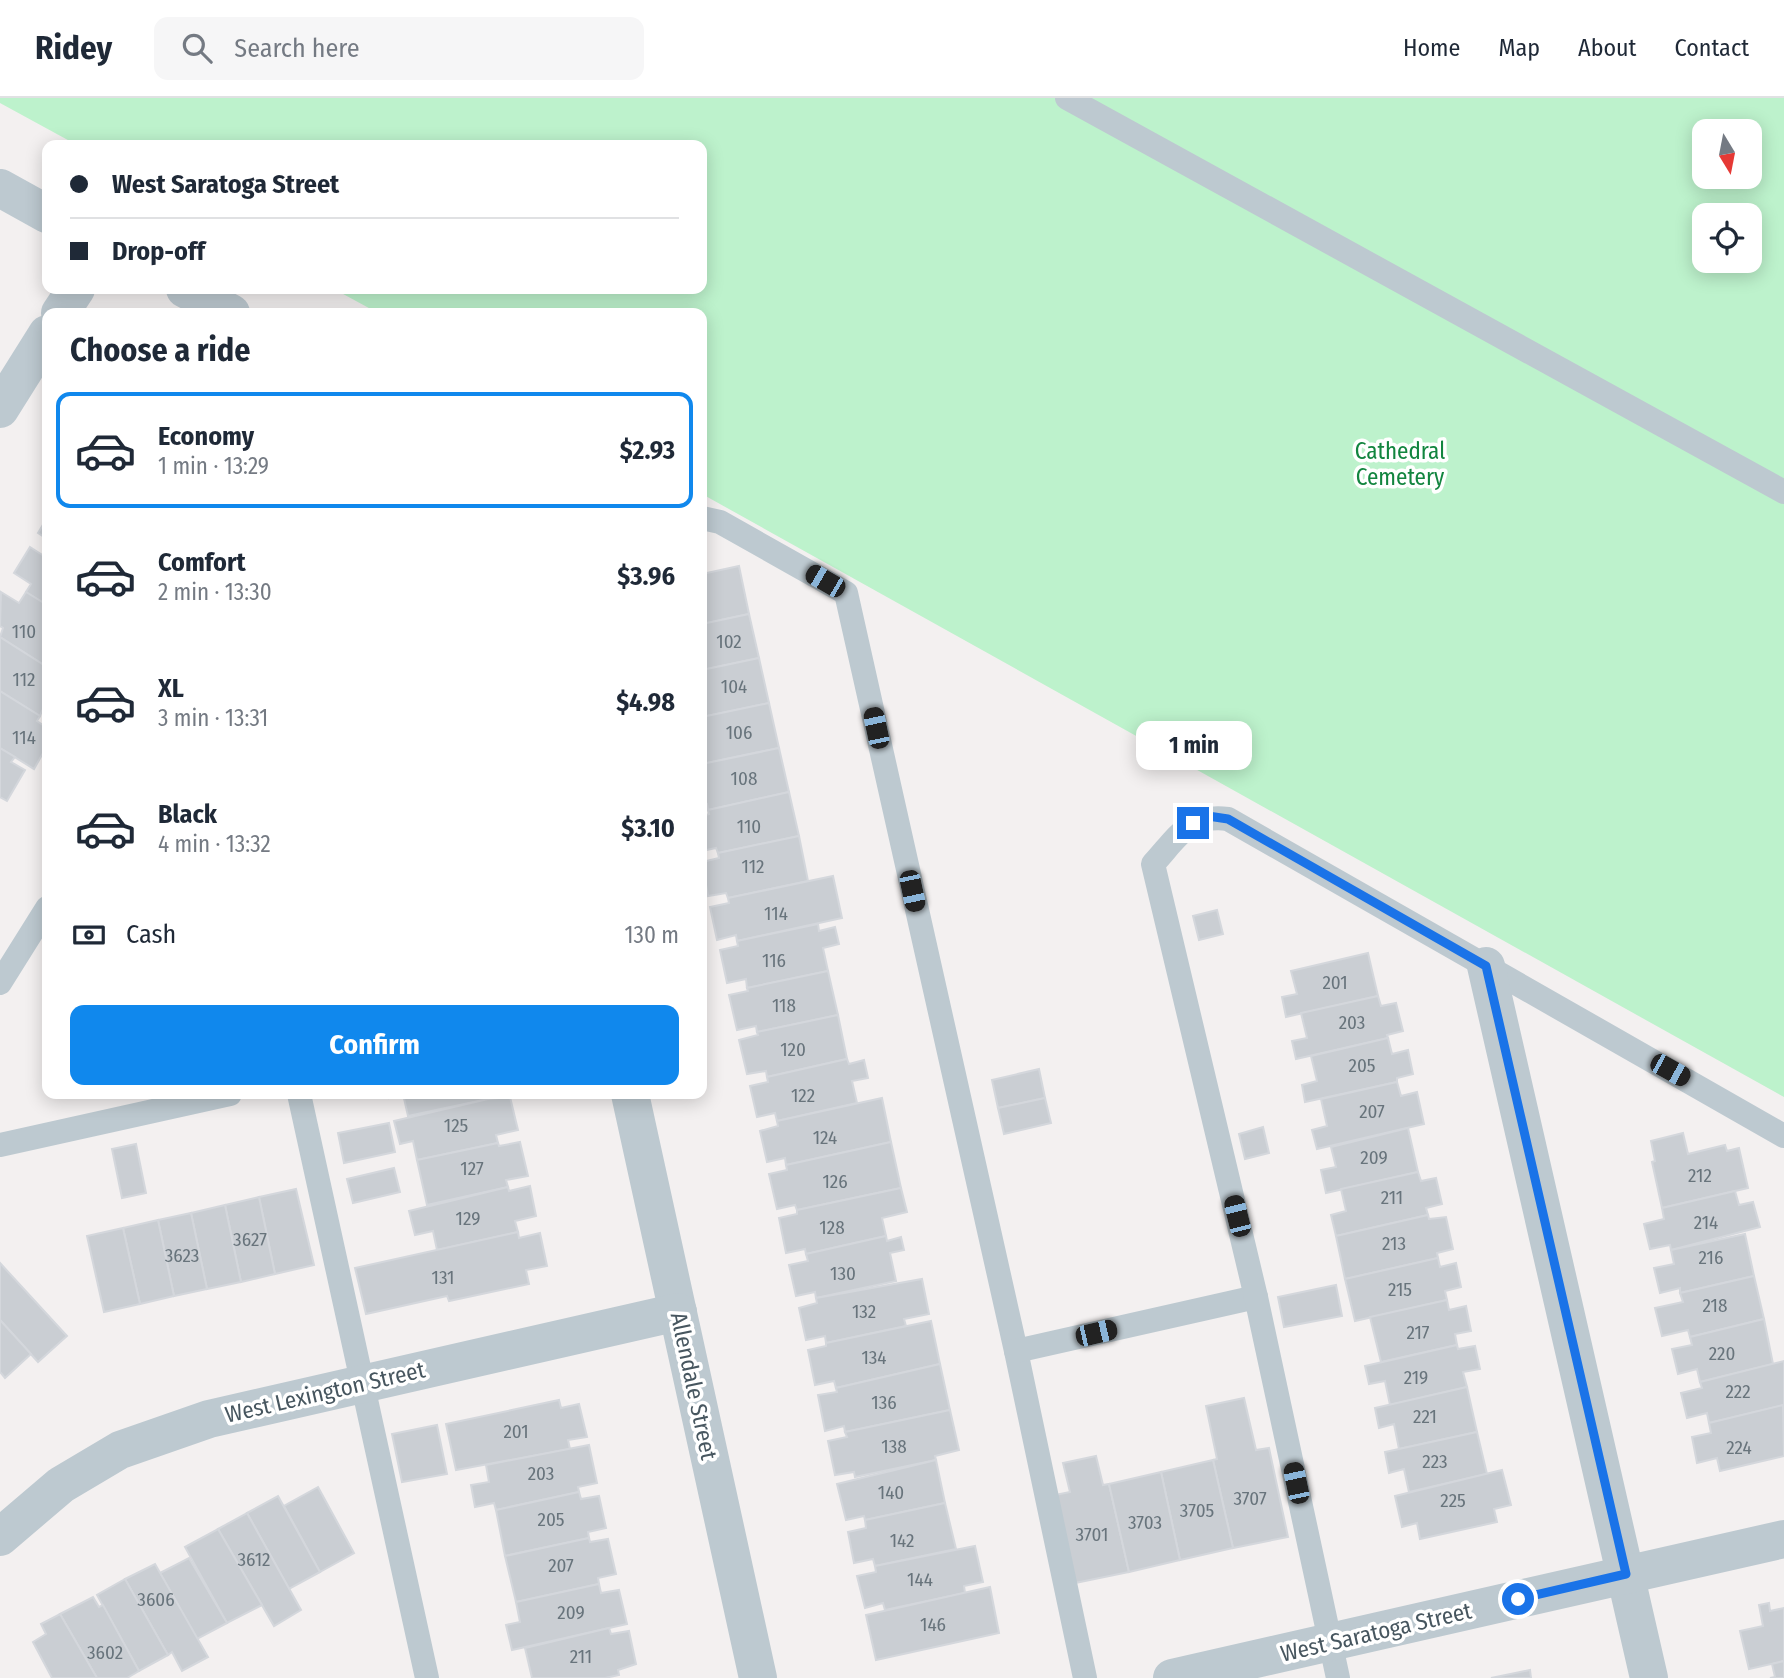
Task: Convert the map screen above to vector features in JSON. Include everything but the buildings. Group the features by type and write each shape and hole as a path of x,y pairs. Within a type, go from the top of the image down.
{"street":[{"path":"0,188 42,211"},
{"path":"195,294 222,308"},
{"path":"0,409 42,342"},
{"path":"1486,966 1649,1678"},
{"name":"Allendale Street","path":"631,1099 758,1678"},
{"name":"West Lexington Street","path":"0,1537 61,1485 120,1450 209,1419 678,1312"},
{"name":"West Saratoga Street","path":"1172,1678 1334,1660 1626,1574 1784,1539"}],"lane":[{"path":"1067,98 1784,492"},
{"path":"707,519 720,522 846,593 1016,1351 1085,1678"},
{"path":"1334,1660 1256,1297 1153,864 1193,823 1208,816 1228,819 1784,1136"},
{"path":"0,983 42,916"},
{"path":"0,1144 207,1099"},
{"path":"300,1099 427,1678"},
{"path":"1016,1351 1256,1297"}],"green space":[{"name":"Cathedral Cemetery","path":"0,98 1784,98 1784,1097 707,497 707,308 369,308 343,294 707,294 707,140 68,140 0,103"}],"route":[{"path":"1193,823 1208,816 1228,819 1486,966 1626,1574 1518,1599"}]}
